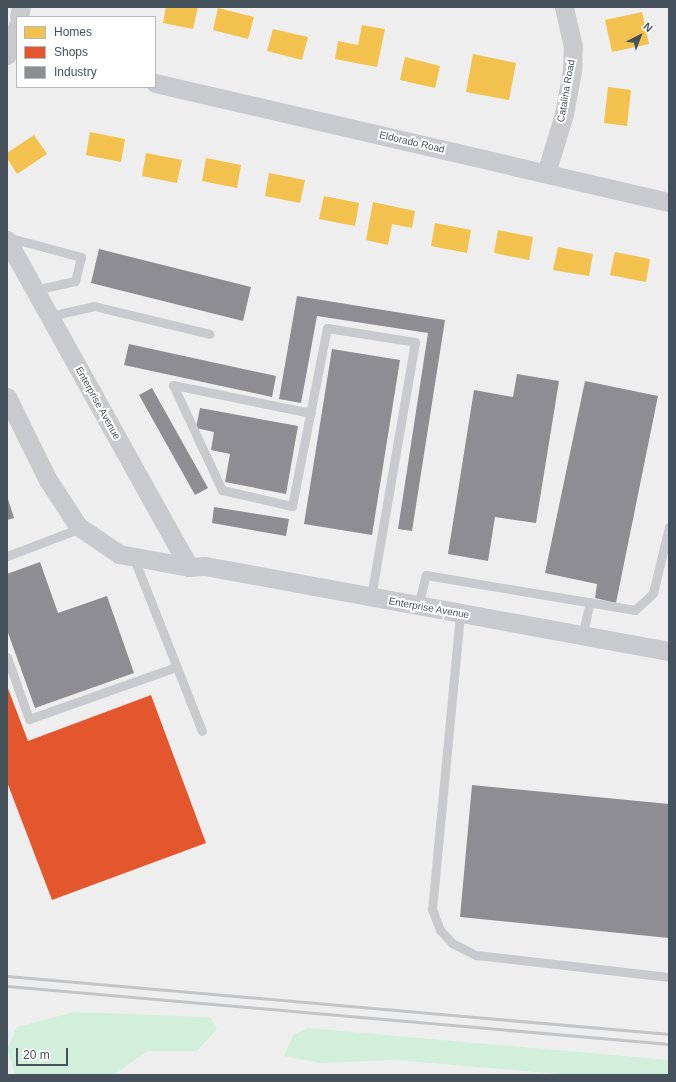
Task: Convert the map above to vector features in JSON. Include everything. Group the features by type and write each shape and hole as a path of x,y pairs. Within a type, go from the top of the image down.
{"street":[{"name":"Catalina Road","path":"546,173 564,114 572,71 573,47 564,7"},
{"path":"11,52 16,31"},
{"name":"Eldorado Road","path":"156,83 669,202"},
{"name":"Enterprise Avenue","path":"7,240 189,567"},
{"name":"Enterprise Avenue","path":"7,397 48,480 81,528 119,554 189,567 205,566 371,598 669,651"}],"lane":[{"path":"7,237 81,257 75,281 35,290"},
{"path":"50,316 94,306 210,334"},
{"path":"310,413 173,384 222,490 292,506 327,328 415,342 371,598"},
{"path":"418,606 426,575 635,610 653,593 669,527"},
{"path":"7,556 81,528"},
{"path":"133,556 202,731"},
{"path":"582,636 590,602"},
{"path":"460,614 432,909 440,930 452,943 476,956 669,977"},
{"path":"7,658 28,719 176,667"}],"green space":[{"path":"74,1012 210,1017 217,1029 197,1051 147,1051 114,1075 15,1075 7,1049 17,1027"},
{"path":"308,1028 669,1060 669,1075 571,1075 396,1060 321,1063 284,1056 293,1035"}],"building: Homes":[{"path":"166,7 198,7 193,29 163,23"},
{"path":"218,8 254,17 248,39 213,30"},
{"path":"642,12 649,44 612,52 605,20"},
{"path":"362,25 385,29 377,67 335,59 338,41 358,45"},
{"path":"273,29 308,37 302,60 267,51"},
{"path":"473,54 516,63 509,100 466,92"},
{"path":"405,57 440,66 435,88 400,80"},
{"path":"608,87 631,90 627,126 604,123"},
{"path":"90,132 125,139 121,162 86,155"},
{"path":"34,135 47,154 17,174 7,158 7,153"},
{"path":"146,153 182,160 177,183 142,176"},
{"path":"206,158 241,165 237,188 202,181"},
{"path":"269,173 305,180 300,203 265,196"},
{"path":"324,196 359,203 355,226 319,219"},
{"path":"373,202 415,211 412,228 392,224 388,245 366,240"},
{"path":"435,223 471,230 467,253 431,246"},
{"path":"498,230 533,237 529,260 494,253"},
{"path":"558,247 593,254 589,276 553,270"},
{"path":"615,252 650,259 646,282 610,275"}],"building: Shops":[{"path":"7,686 28,741 151,695 206,843 52,900 7,782"}],"building: Industry":[{"path":"99,249 251,287 243,321 91,283"},
{"path":"297,296 445,320 412,531 398,529 428,333 317,316 301,403 279,399"},
{"path":"129,344 276,376 272,397 124,365"},
{"path":"332,349 400,360 372,535 304,524"},
{"path":"517,374 559,381 536,523 495,517 488,561 448,554 474,390 513,397"},
{"path":"585,381 658,396 616,603 595,598 597,584 545,573"},
{"path":"152,388 208,488 195,495 139,395"},
{"path":"200,408 298,426 286,494 225,482 230,454 211,450 214,432 196,428"},
{"path":"7,496 14,518 7,520"},
{"path":"214,507 289,519 286,536 212,523"},
{"path":"40,562 58,613 107,596 134,673 35,708 7,630 7,574"},
{"path":"472,785 669,804 669,938 460,917"}],"railway":[{"path":"7,976 669,1034"},
{"path":"7,986 669,1044"}]}
